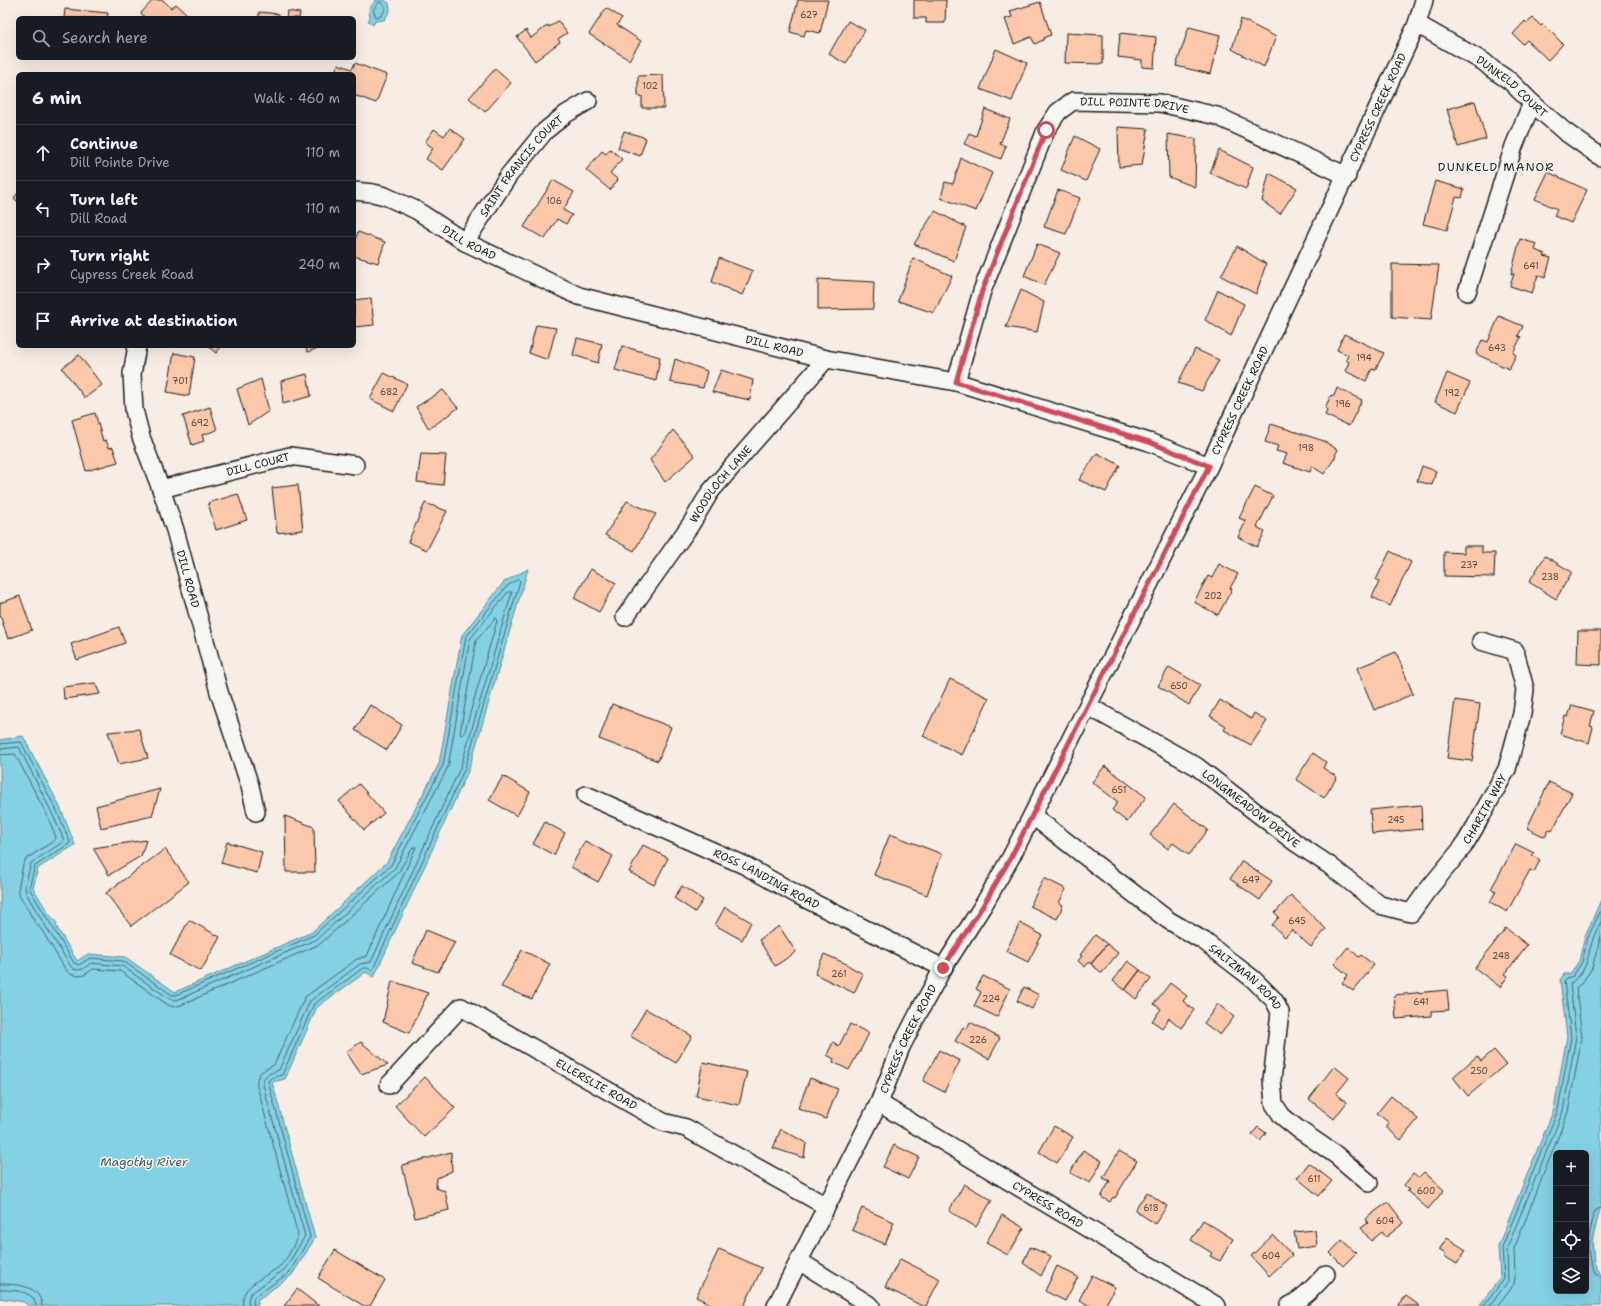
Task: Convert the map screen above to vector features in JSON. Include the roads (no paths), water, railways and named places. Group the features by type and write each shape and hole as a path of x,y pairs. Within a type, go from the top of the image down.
{"street":[{"name":"CYPRESS CREEK ROAD","path":"776,1306 878,1103 901,1047 943,968 984,904 1033,816 1209,466 1417,24 1424,0"},
{"name":"DUNKELD COURT","path":"1417,24 1434,32 1484,62 1510,81 1564,131 1601,158"},
{"name":"SAINT FRANCIS COURT","path":"465,242 509,175 545,131 566,114 588,101"},
{"name":"DILL POINTE DRIVE","path":"956,382 982,291 1046,130 1058,112 1073,101 1160,103 1217,116 1346,176"},
{"path":"1467,292 1514,146 1532,103"},
{"name":"DILL ROAD","path":"356,191 373,193 392,199 416,210 465,242 579,296 826,359 956,382 1149,442 1209,466"},
{"name":"DILL ROAD","path":"137,348 132,374 134,410 141,437 162,489 175,530 219,692 250,786 256,812"},
{"name":"WOODLOCH LANE","path":"625,617 691,524 710,492 826,359"},
{"name":"DILL COURT","path":"162,489 290,456 355,465"},
{"name":"CHARITA WAY","path":"1411,914 1426,892 1463,847 1476,827 1507,769 1522,714 1525,689 1515,651 1481,641"},
{"name":"LONGMEADOW DRIVE","path":"1088,706 1196,766 1380,905 1411,914"},
{"name":"ROSS LANDING ROAD","path":"586,795 744,865 798,895 943,968"},
{"name":"SALTZMAN ROAD","path":"1033,816 1168,920 1204,941 1253,979 1274,1000 1280,1012 1272,1080 1274,1104 1282,1116 1336,1155 1369,1183"},
{"name":"ELLERSLIE ROAD","path":"389,1085 461,1007 664,1122 686,1128 826,1206"},
{"name":"CYPRESS ROAD","path":"878,1103 1217,1306"},
{"path":"799,1261 871,1306"},
{"path":"1289,1306 1310,1290 1326,1274"}],"water":[{"path":"376,0 384,0 389,3 390,11 384,20 375,21 373,25 368,21 370,18 369,9"},
{"name":"Magothy River","path":"528,569 469,769 374,977 366,972 317,1007 285,1079 272,1082 315,1238 292,1275 257,1300 257,1306 28,1306 24,1302 0,1298 0,740 23,736 60,807 75,845 38,868 33,888 49,914 57,923 56,926 77,961 88,954 125,957 175,992 312,932 387,862 439,764 462,635 504,582"},
{"path":"1601,900 1601,1205 1592,1241 1594,1263 1601,1275 1601,1306 1479,1306 1500,1278 1498,1246 1554,1109 1567,1036 1560,980 1564,974 1570,974 1579,961 1585,936"}],"district":[{"name":"DUNKELD MANOR","path":"1496,167"}]}
